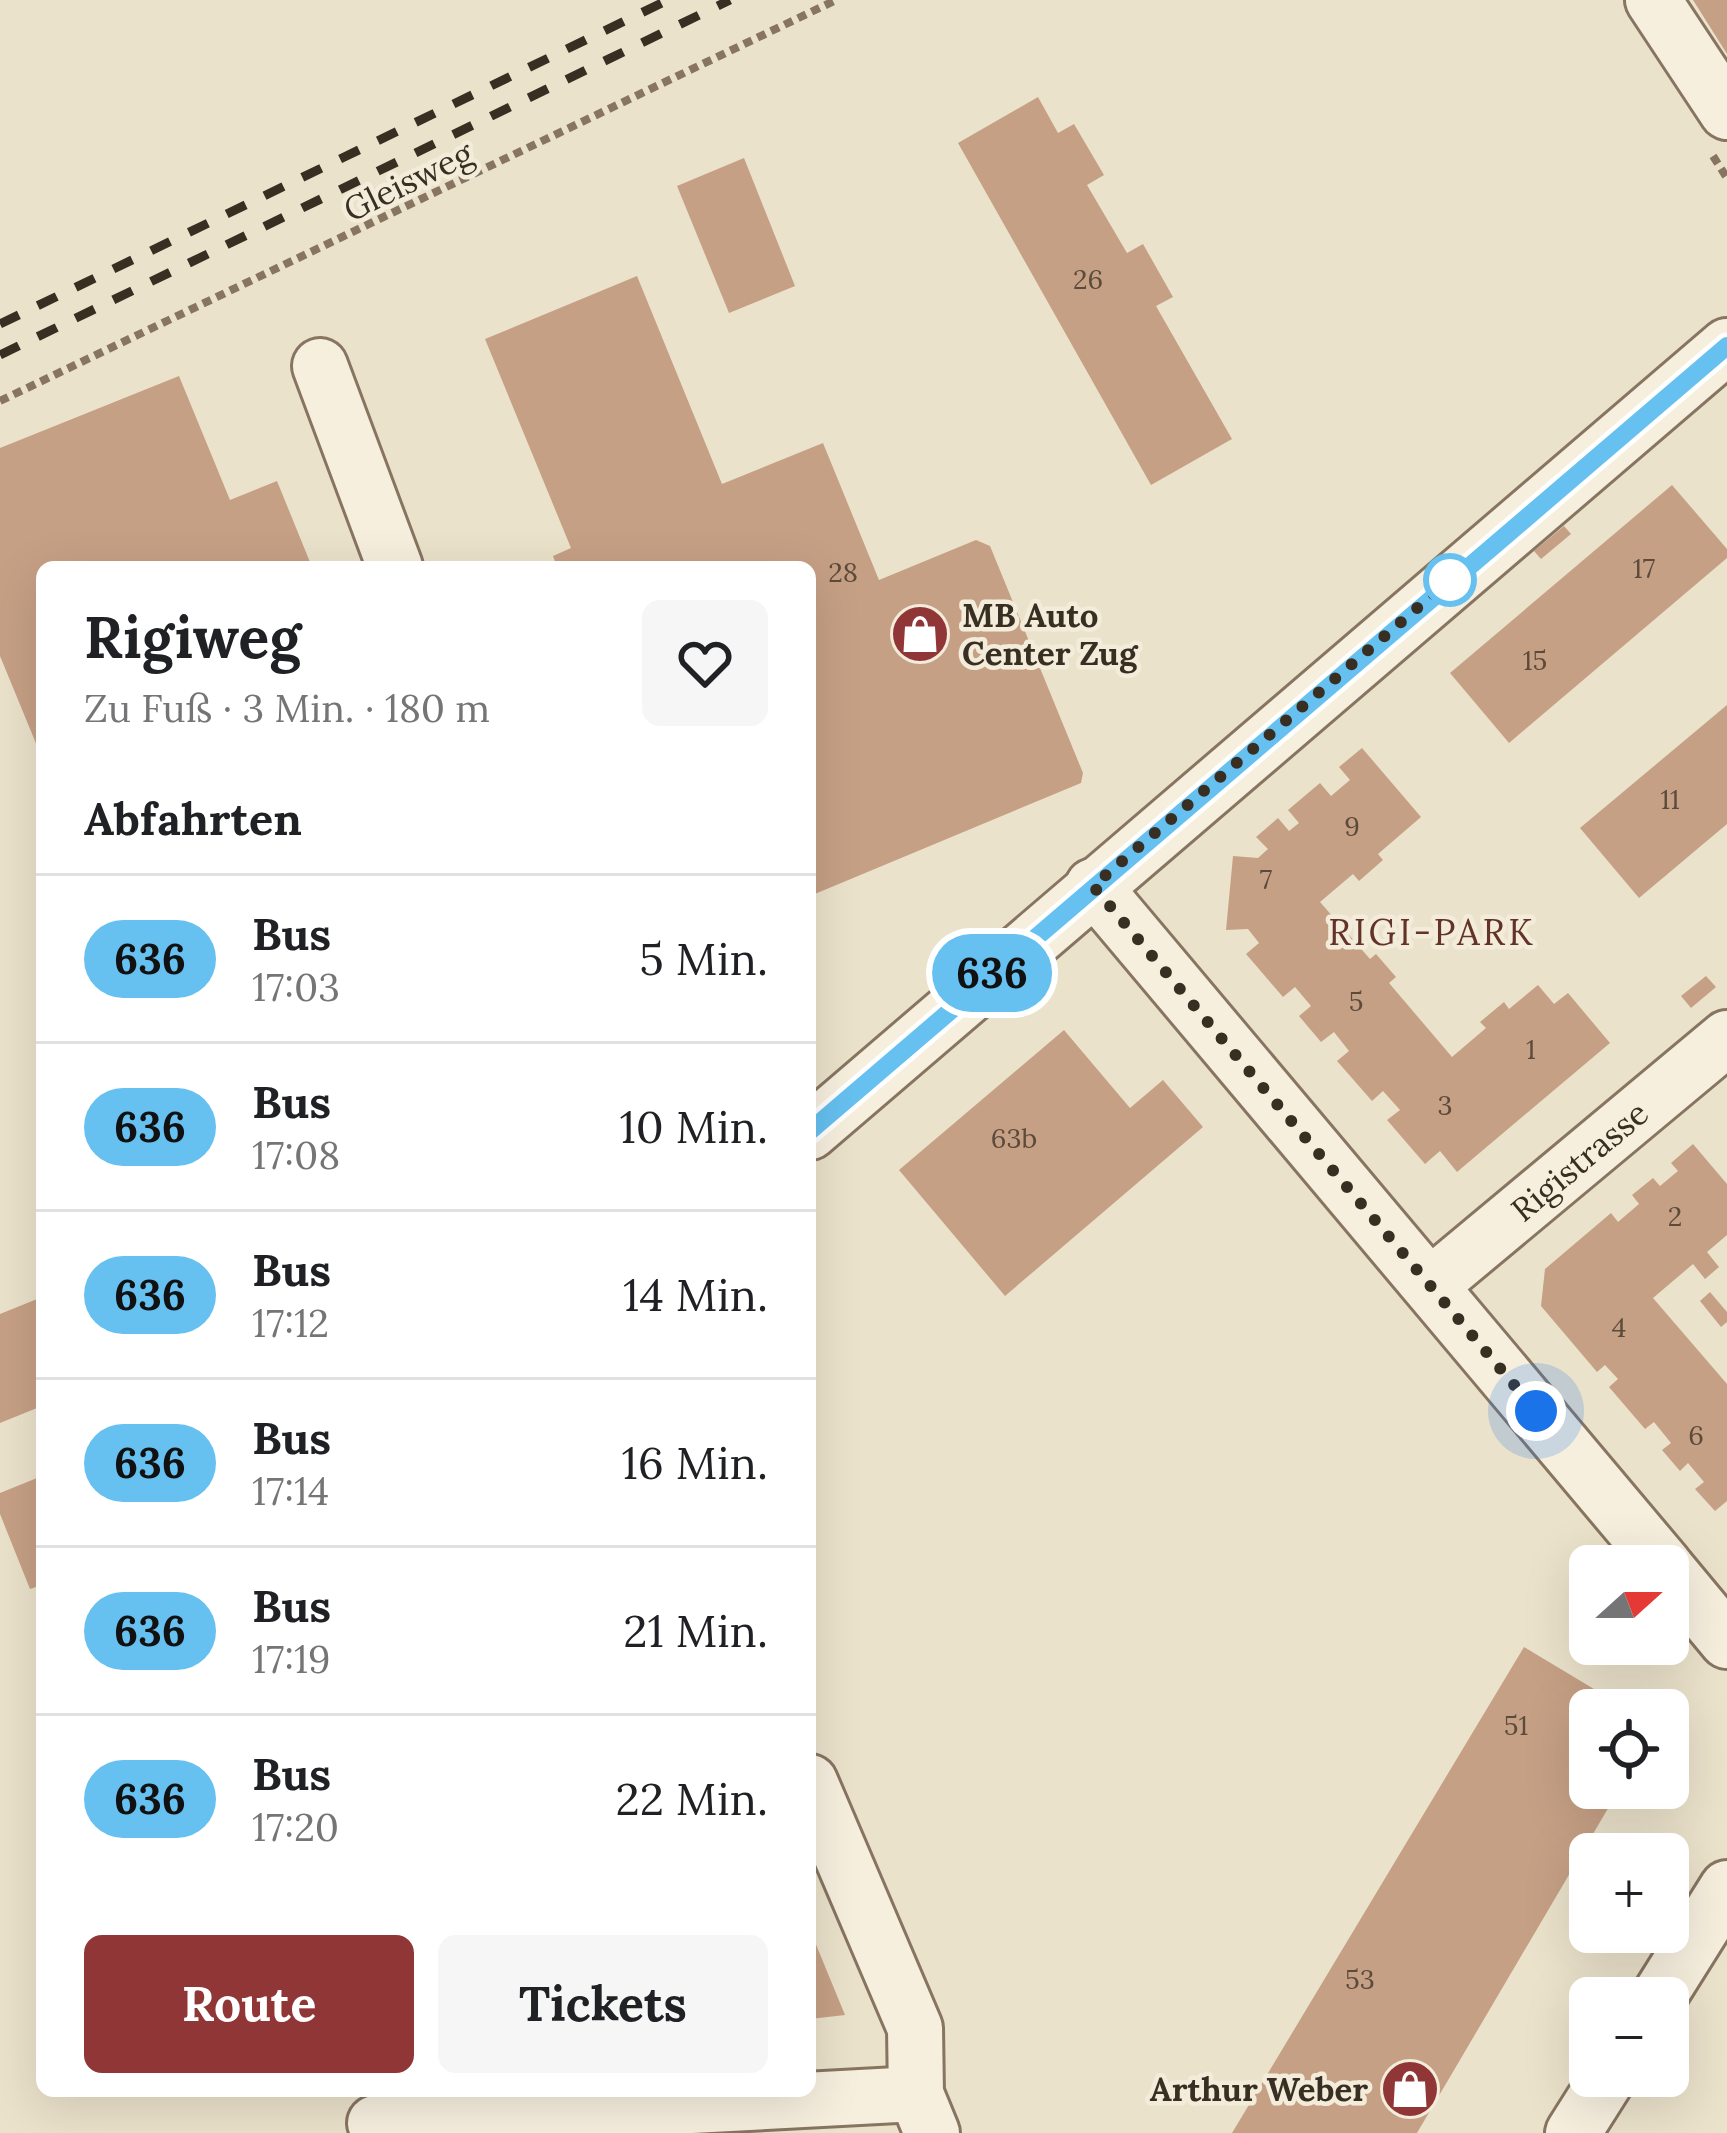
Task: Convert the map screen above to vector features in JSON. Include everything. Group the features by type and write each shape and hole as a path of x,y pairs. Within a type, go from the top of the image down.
{"street":[{"path":"1653,0 1727,112"},
{"path":"816,1127 1727,346"},
{"path":"320,367 393,561"},
{"path":"1093,886 1647,1545"},
{"name":"Rigistrasse","path":"1432,1284 1727,1038"},
{"path":"1689,1596 1727,1641"},
{"path":"375,2116 924,2113 914,2029 816,1796"},
{"path":"1671,1977 1727,1888"},
{"path":"1573,2133 1596,2097"}],"path":[{"name":"Gleisweg","path":"0,401 836,0"}],"building":[{"path":"1693,0 1727,0 1727,54"},
{"path":"1038,97 1058,133 1074,124 1104,175 1087,185 1127,253 1143,244 1173,297 1156,306 1232,439 1151,485 958,143"},
{"path":"744,158 795,286 729,313 677,186"},
{"path":"637,276 722,484 823,443 879,580 976,540 990,546 1083,773 1081,783 816,893 816,561 555,561 553,556 571,548 485,339"},
{"path":"179,376 230,500 277,481 310,561 36,561 36,743 0,656 0,448"},
{"path":"1672,485 1727,549 1727,558 1509,743 1450,673"},
{"path":"1564,526 1571,534 1541,559 1534,551"},
{"path":"1727,705 1727,824 1639,898 1580,828"},
{"path":"1362,748 1421,817 1378,854 1383,860 1359,881 1353,874 1320,902 1370,959 1376,954 1396,977 1389,983 1452,1057 1486,1028 1480,1022 1504,1002 1509,1009 1538,985 1554,1004 1568,993 1610,1043 1457,1172 1440,1151 1425,1164 1387,1120 1400,1110 1383,1091 1372,1101 1337,1061 1349,1051 1334,1032 1321,1042 1299,1016 1311,1006 1295,987 1283,997 1246,954 1259,943 1248,929 1226,930 1233,856 1258,858 1268,849 1256,837 1278,818 1289,831 1299,823 1288,810 1320,783 1331,796 1350,780 1339,767"},
{"path":"1706,976 1716,987 1691,1008 1681,996"},
{"path":"1064,1030 1130,1108 1163,1080 1203,1127 1005,1296 899,1170"},
{"path":"1693,1144 1727,1184 1727,1235 1707,1252 1719,1267 1705,1279 1693,1264 1653,1298 1727,1384 1727,1501 1715,1511 1695,1489 1704,1482 1688,1463 1680,1471 1662,1450 1671,1443 1654,1422 1645,1429 1609,1387 1618,1379 1605,1365 1597,1372 1541,1306 1545,1269 1611,1213 1618,1222 1639,1204 1632,1195 1653,1178 1660,1186 1678,1171 1671,1163"},
{"path":"1710,1292 1727,1312 1727,1322 1721,1327 1700,1301"},
{"path":"36,1299 36,1408 0,1423 0,1314"},
{"path":"36,1478 36,1587 30,1589 0,1514 0,1493"},
{"path":"1524,1647 1594,1689 1569,1689 1569,1809 1608,1809 1594,1833 1569,1833 1569,1875 1417,2133 1232,2133"},
{"path":"816,1945 845,2015 816,2018"}],"railway":[{"path":"0,324 668,0"},
{"path":"0,355 730,0"}],"bus line":[{"name":"636","path":"816,1126 1727,346"}],"place":[{"name":"MB Auto Center Zug","path":"920,634"},
{"name":"Arthur Weber","path":"1410,2089"}],"district":[{"name":"RIGI-PARK","path":"1432,932"}],"route":[{"path":"1450,580 1093,886 1536,1411"}]}
